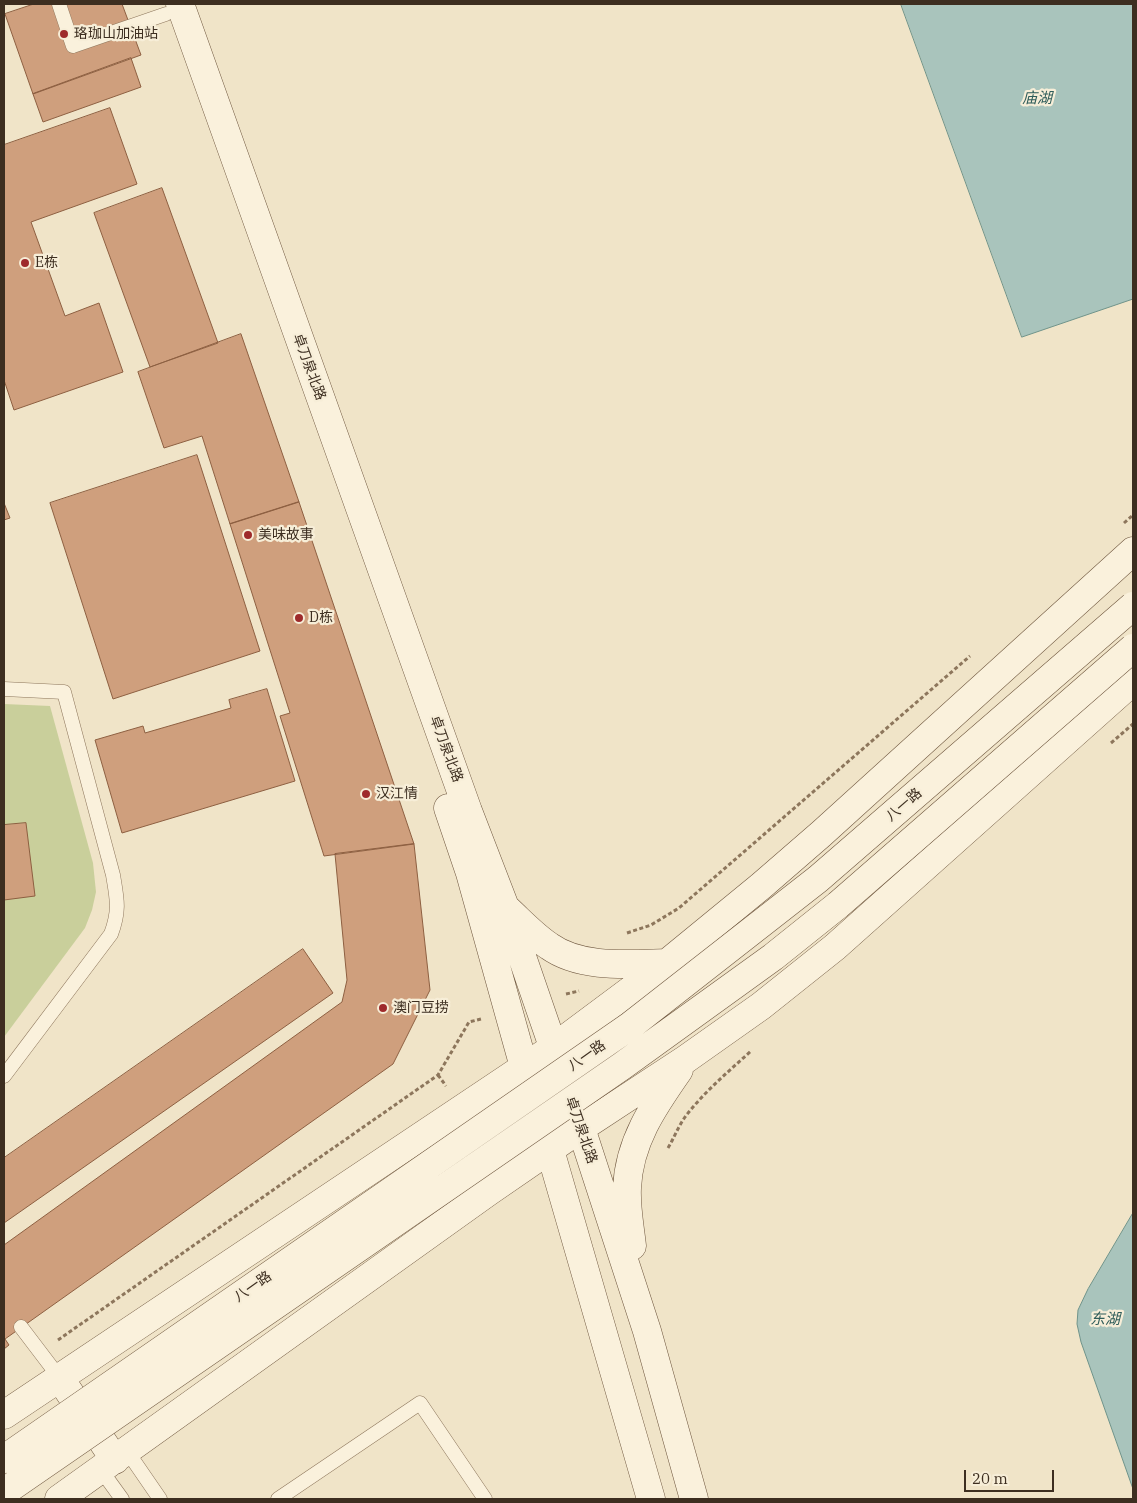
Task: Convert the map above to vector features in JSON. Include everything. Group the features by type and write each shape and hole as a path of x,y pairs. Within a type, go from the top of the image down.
{"main road":[{"name":"卓刀泉北路","path":"169,7 505,907 581,1128 647,1331 694,1499"},
{"name":"卓刀泉北路","path":"169,7 408,687 470,873 524,1067 550,1150 651,1499"},
{"path":"4,1415 552,1048 666,963 702,935 821,834 1133,551"},
{"name":"八一路","path":"4,1459 630,1026 818,879 1133,606"},
{"name":"八一路","path":"4,1492 630,1061 773,957 838,905 1133,648"},
{"path":"60,1499 488,1192 686,1059 761,1006 835,947 1133,681"},
{"path":"505,907 550,947 568,956 608,964 666,963"},
{"path":"647,1331 628,1216 627,1190 629,1168 634,1144 652,1109 686,1059"},
{"path":"59,1377 114,1460"}],"lane":[{"path":"59,4 74,46 169,7"},
{"path":"4,689 64,692 113,875 118,905 111,934 4,1076"},
{"path":"21,1327 59,1377"},
{"path":"278,1499 420,1402 485,1499"},
{"path":"114,1460 122,1499"},
{"path":"114,1460 160,1499"}],"path":[{"path":"1118,528 1133,515"},
{"path":"618,934 652,926 679,908 977,650"},
{"path":"40,1352 438,1075 469,1022"},
{"path":"664,1155 684,1119 699,1101 720,1078 757,1046"}],"green space":[{"path":"4,704 50,706 93,863 96,892 85,928 4,1037"}],"water":[{"name":"庙湖","path":"901,4 1133,4 1133,299 1022,337"},
{"name":"东湖","path":"1133,1213 1133,1489 1081,1342 1077,1324 1078,1310 1088,1289"}],"building":[{"path":"34,4 122,4 141,55 33,94 5,14"},
{"path":"131,58 141,87 43,122 33,94"},
{"name":"E栋","path":"110,108 137,184 31,222 65,316 99,303 123,372 14,410 4,380 4,145"},
{"path":"162,188 218,343 150,367 94,213"},
{"path":"241,334 299,502 230,524 202,436 164,448 138,372"},
{"path":"197,455 260,651 113,699 50,503"},
{"name":"D栋","path":"299,502 414,844 324,856 280,716 290,713 230,524"},
{"path":"4,503 10,518 4,520"},
{"path":"267,689 295,781 122,833 95,740 143,726 145,733 231,708 229,700"},
{"path":"26,823 35,896 4,900 4,825"},
{"path":"414,844 430,990 393,1064 5,1339 9,1345 4,1349 4,1245 342,1002 347,980 335,854"},
{"path":"303,949 333,993 4,1223 4,1158"}],"place":[{"name":"珞珈山加油站","path":"64,34"},
{"name":"E栋","path":"25,263"},
{"name":"美味故事","path":"248,535"},
{"name":"D栋","path":"299,618"},
{"name":"汉江情","path":"366,794"},
{"name":"澳门豆捞","path":"383,1008"}]}
